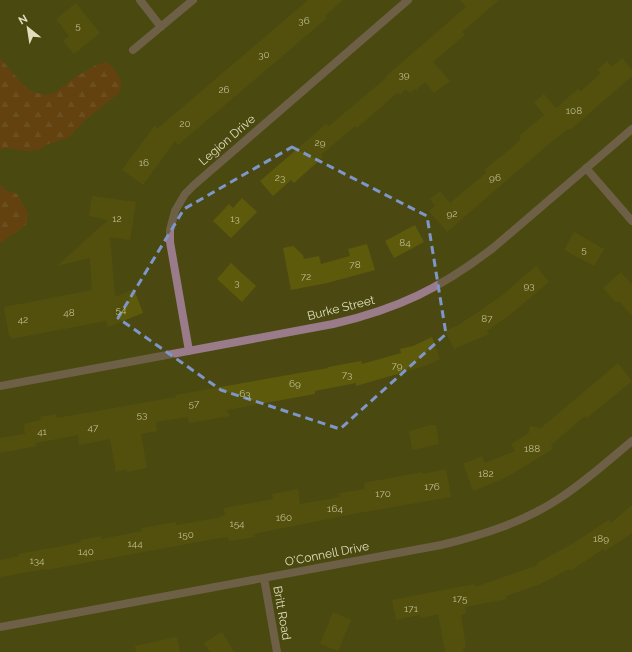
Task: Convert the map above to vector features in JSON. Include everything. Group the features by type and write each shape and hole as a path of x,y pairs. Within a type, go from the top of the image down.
{"street":[{"path":"140,0 161,26"},
{"path":"133,50 193,0"},
{"name":"Legion Drive","path":"190,351 170,242 172,221 180,203 194,185 408,0"},
{"name":"Burke Street","path":"0,386 357,319 414,298 449,279 493,248 632,129"},
{"path":"586,168 632,221"},
{"name":"O'Connell Drive","path":"0,627 441,545 482,534 522,519 560,498 594,473 632,440"},
{"name":"Britt Road","path":"264,578 277,652"}],"highlighted area":[{"path":"292,147 427,216 446,334 340,429 221,390 118,318 184,209"}],"green space":[{"path":"0,58 23,85 33,92 45,95 56,92 74,78 96,65 107,62 115,70 121,81 120,92 84,121 68,138 48,144 38,150 27,151 5,148 0,150"},
{"path":"0,184 5,190 17,194 28,213 26,225 0,243"}],"building":[{"path":"308,0 343,0 325,16 327,18 178,145 175,141 143,185 122,170 155,125 157,129"},
{"path":"460,0 499,0 462,32 465,35 433,62 450,81 434,93 425,82 410,93 406,89 400,95 398,92 357,128 355,126 321,155 323,157 294,183 291,180 273,196 260,181 326,124 329,126 386,78 385,77 466,7"},
{"path":"76,3 100,33 74,54 63,41 69,36 56,19"},
{"path":"622,58 632,70 632,76 570,130 568,129 544,148 447,232 429,211 435,206 430,199 440,191 450,203 486,173 484,170 515,145 521,139 519,136 544,115 534,102 544,94 556,108 578,89 581,91 601,73 597,70 607,61 612,67"},
{"path":"92,196 136,202 130,240 110,237 115,297 134,289 143,313 108,327 106,321 11,339 11,336 9,336 4,307 92,290 90,258 57,266 108,220 89,216"},
{"path":"242,198 257,212 231,238 213,221 229,204 233,208"},
{"path":"415,225 424,242 394,258 385,241"},
{"path":"574,232 604,249 594,266 564,250"},
{"path":"367,244 375,270 327,283 291,290 283,248 293,246 303,255 304,259 319,256 321,264 350,256 348,249"},
{"path":"231,263 256,286 242,302 217,279"},
{"path":"536,266 549,282 512,313 487,331 489,334 454,349 445,331 460,324 500,297"},
{"path":"621,272 632,285 632,316 619,301 616,303 603,288"},
{"path":"432,337 440,359 425,366 356,386 356,383 315,391 315,394 227,410 230,416 189,423 188,417 156,422 157,431 141,434 147,468 127,472 127,469 116,472 110,439 79,445 78,435 36,443 37,446 0,453 0,438 25,434 24,424 41,420 40,417 56,414 57,418 176,397 175,395 361,361 362,364 401,353 400,349 413,346"},
{"path":"618,363 632,381 587,418 585,416 551,445 553,449 507,477 473,491 463,464 482,456 485,463 515,451 511,444 529,433 530,426 541,428"},
{"path":"430,425 436,425 439,444 412,450 409,431"},
{"path":"446,469 451,497 353,514 254,534 255,537 229,541 228,537 220,538 0,577 0,560 19,556 18,554 68,545 81,542 80,540 101,536 101,539 142,531 141,528 176,522 176,525 217,518 225,515 224,508 273,499 272,494 298,489 300,504 340,497 339,493 365,489 364,483"},
{"path":"632,505 632,533 605,551 603,549 570,571 569,569 538,585 506,596 507,599 465,607 466,614 461,615 466,647 463,648 464,652 445,652 438,614 420,618 420,615 396,620 392,600 474,584 475,587 538,565 537,563 572,544 609,520 611,523"},
{"path":"333,612 351,620 338,651 320,644"},
{"path":"222,632 234,652 210,652 204,643"},
{"path":"177,637 180,652 136,652 135,646"}]}
